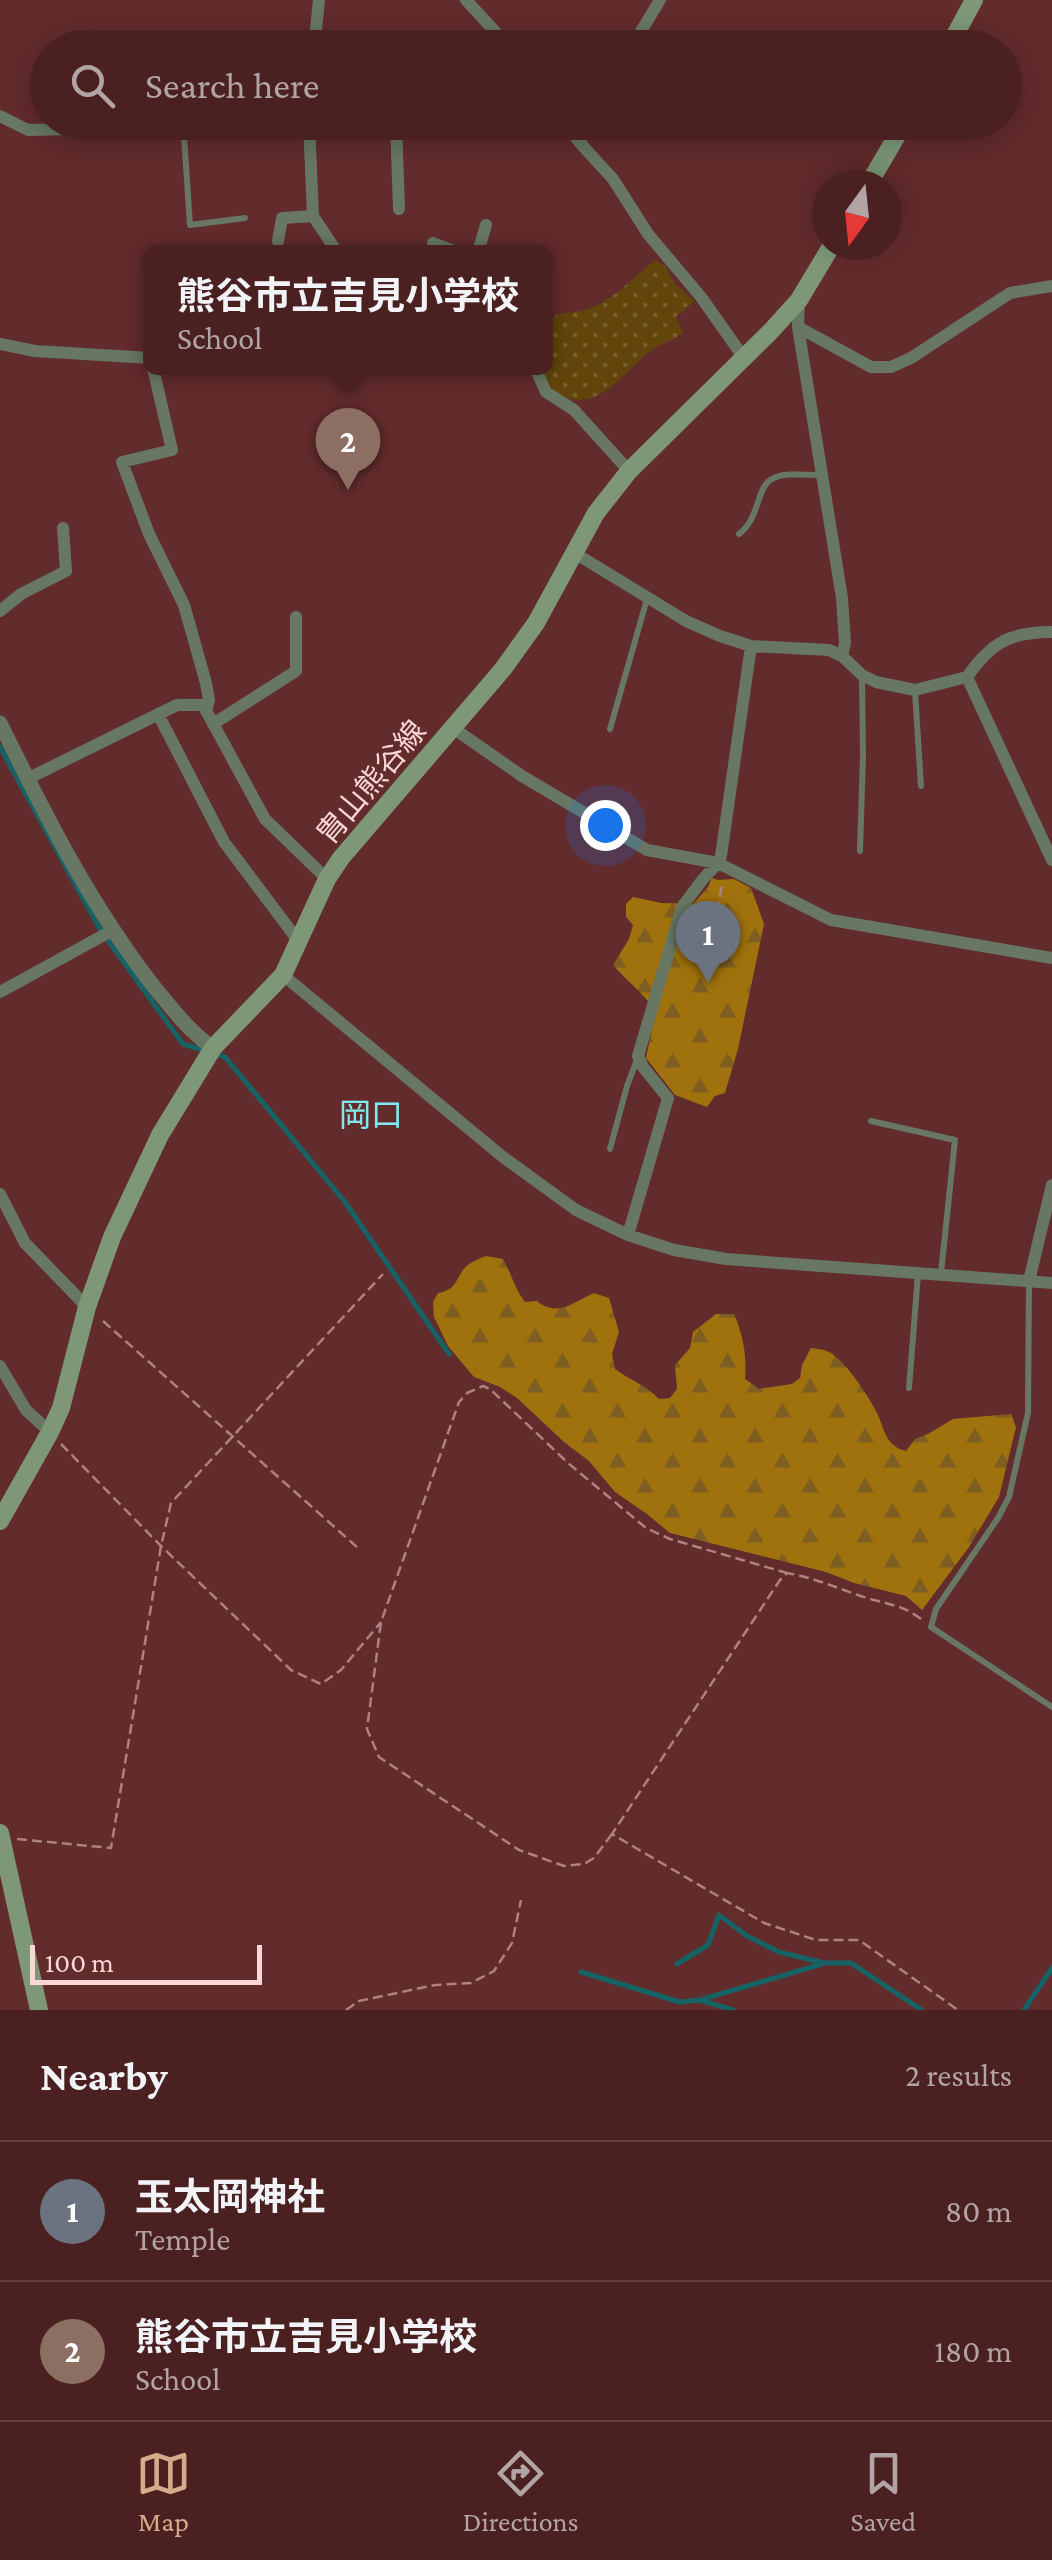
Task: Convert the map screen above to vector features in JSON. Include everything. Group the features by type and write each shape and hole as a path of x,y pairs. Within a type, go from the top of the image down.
{"main road":[{"path":"958,30 974,0"},
{"path":"877,170 894,140"},
{"name":"胄山熊谷線","path":"1,1515 60,1408 87,1306 112,1237 152,1152 210,1054 283,975 340,858 522,644 596,513 629,471 799,300 823,260"},
{"path":"0,1835 39,2010"}],"street":[{"path":"316,30 319,0"},
{"path":"466,0 493,30"},
{"path":"641,30 660,0"},
{"path":"0,116 30,130"},
{"path":"310,140 313,216 332,245"},
{"path":"397,140 399,209"},
{"path":"578,140 613,179 648,234 701,297 744,358"},
{"path":"278,241 282,218 313,216"},
{"path":"480,245 486,225"},
{"path":"433,243 438,245"},
{"path":"798,328 872,367 891,367 1010,293 1052,286"},
{"path":"799,300 798,328 842,598 842,656"},
{"path":"0,344 35,351 143,358"},
{"path":"155,375 172,450 122,462 149,534 184,605 206,683 206,710"},
{"path":"538,375 546,392 574,410 629,471"},
{"path":"0,611 21,594 66,572 63,528"},
{"path":"574,552 686,621 720,636 751,646 829,650 876,682 915,690 967,677 996,644 1012,636 1052,632"},
{"path":"214,724 296,670 296,617"},
{"path":"628,1236 668,1098 638,1056 682,907 703,878 721,865 751,646"},
{"path":"967,677 1052,860"},
{"path":"27,779 177,705 203,705 265,818 327,879"},
{"path":"158,714 224,842 300,943"},
{"path":"0,724 59,839 126,951 210,1054"},
{"path":"453,728 522,776 647,850 721,865 831,920 1052,958"},
{"path":"0,992 113,930"},
{"path":"283,975 502,1157 576,1210 628,1236 674,1250 726,1259 1052,1283"},
{"path":"1029,1281 1052,1185"},
{"path":"0,1194 25,1244 87,1306"},
{"path":"0,1366 26,1410 50,1432"}],"lane":[{"path":"184,140 190,225 245,218"},
{"path":"739,534 755,514 762,488 768,481 775,477 822,474"},
{"path":"610,729 648,598"},
{"path":"860,851 862,674"},
{"path":"915,690 921,786"},
{"path":"610,1149 638,1056"},
{"path":"871,1121 955,1140 941,1274"},
{"path":"909,1388 918,1273"},
{"path":"1029,1281 1028,1413 1008,1497 936,1609 930,1626 1052,1707"}],"path":[{"path":"709,970 721,865"},
{"path":"0,1835 111,1848 171,1503 383,1274"},
{"path":"87,1306 358,1548"},
{"path":"787,1573 612,1834 594,1858 584,1864 564,1866 519,1850 380,1757 367,1729 382,1622 459,1402 482,1386 646,1528 670,1539 828,1583 910,1610 930,1626"},
{"path":"50,1432 292,1670 320,1684 342,1670 382,1622"},
{"path":"612,1834 764,1923 816,1940 859,1940 958,2010"},
{"path":"346,2010 359,2001 435,1985 471,1983 494,1971 512,1943 521,1900"}],"shaded area":[{"path":"655,260 665,266 676,285 695,301 676,317 683,333 649,352 594,397 572,399 556,392 545,375 553,375 553,318 591,308 621,290"}],"green space":[{"path":"712,878 734,879 751,888 764,924 725,1093 715,1096 707,1107 675,1095 646,1058 656,1011 613,965 629,939 633,925 626,917 626,904 633,897 693,904"},
{"path":"486,1256 503,1259 525,1302 537,1301 559,1308 594,1293 609,1298 619,1332 612,1354 615,1369 659,1399 670,1398 677,1389 675,1365 690,1348 693,1332 716,1314 734,1314 744,1346 745,1379 759,1389 792,1384 800,1378 811,1348 827,1351 856,1379 887,1437 899,1449 906,1451 915,1439 953,1419 1011,1414 1016,1427 999,1497 969,1547 922,1610 906,1596 670,1533 615,1492 589,1461 517,1398 474,1377 448,1346 434,1317 433,1302 438,1293 454,1285 468,1265"}],"waterway":[{"path":"0,747 101,931 183,1044 206,1051"},
{"path":"216,1054 225,1057 345,1202 449,1354"},
{"path":"677,1964 708,1945 719,1915 747,1936 779,1952 824,1963 851,1963 922,2010"},
{"path":"703,1999 822,1964"},
{"path":"1024,2010 1052,1968"},
{"path":"581,1972 680,2002 699,2000 733,2010"}],"place":[{"name":"熊谷市立吉見小学校","path":"348,490"},
{"name":"玉太岡神社","path":"708,983"}],"district":[{"name":"岡口","path":"371,1115"}]}
